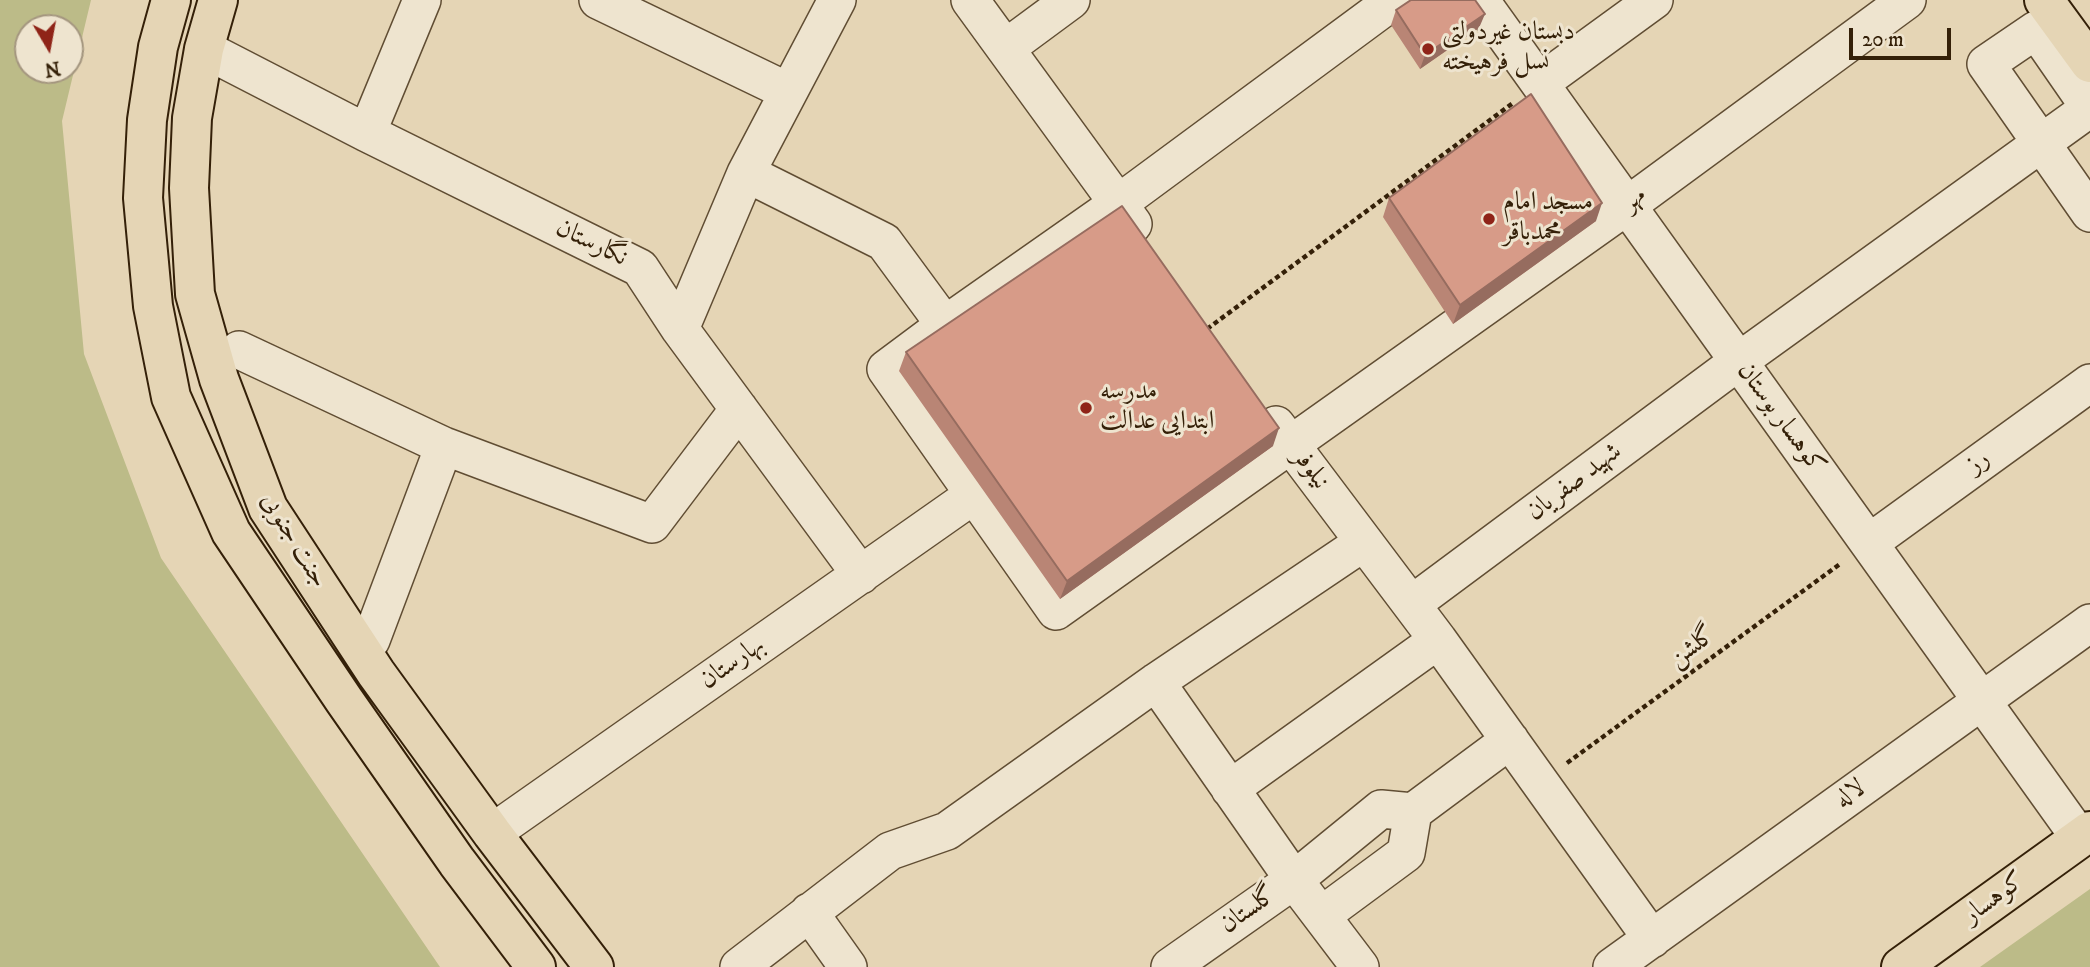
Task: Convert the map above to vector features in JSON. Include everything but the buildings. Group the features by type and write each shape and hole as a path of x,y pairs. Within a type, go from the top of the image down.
{"main road":[{"name":"جنت جنوبی","path":"171,0 158,47 147,120 144,198 153,306 171,397 231,532 457,862 536,967"},
{"name":"جنت جنوبی","path":"218,0 204,48 192,118 190,188 195,294 219,379 268,508 376,673 492,834 594,967"},
{"path":"2045,0 2090,62"},
{"name":"کوهسار","path":"1901,967 2085,835"}],"street":[{"path":"367,133 422,0"},
{"path":"598,0 787,91"},
{"path":"680,329 746,173 837,0"},
{"path":"970,0 1151,249"},
{"path":"1006,48 1071,0"},
{"path":"975,494 886,369 1119,203 1394,0"},
{"name":"کوهسار بوستان","path":"1480,0 1982,701 2085,835"},
{"path":"1540,83 1654,0"},
{"name":"مهر","path":"975,494 1056,611 1628,205 1907,0"},
{"path":"2090,108 2036,30 1986,64 2090,213"},
{"name":"نگارستان","path":"204,48 367,133 640,268 680,329 861,575"},
{"name":"شهید صفریان","path":"1412,604 1739,361 2090,108"},
{"path":"746,173 884,242 945,325"},
{"path":"239,350 444,446 652,524 739,409"},
{"name":"رز","path":"1869,543 2090,383"},
{"name":"نیلوفر","path":"1261,403 1412,604 1652,939"},
{"path":"371,640 444,446"},
{"name":"بهارستان","path":"492,834 975,494"},
{"path":"739,967 890,851 947,831 1156,682 1364,542"},
{"name":"لاله","path":"1612,967 2090,623"},
{"path":"1230,789 1437,640"},
{"path":"1156,682 1294,880 1360,967"},
{"path":"1322,915 1406,853 1413,812 1510,740"},
{"name":"گلستان","path":"1170,967 1294,880 1381,809 1413,812"},
{"path":"809,912 848,967"}],"path":[{"path":"1207,329 1540,83"},
{"name":"گلشن","path":"1539,784 1869,543"}],"shaded area":[{"path":"0,0 91,0 84,29 84,14 14,14 14,84 71,84 62,121 84,354 161,558 440,967 0,967"},
{"path":"2090,889 2090,967 1980,967"}],"place":[{"name":"دبستان غیردولتی نسل فرهیخته","path":"1428,49"},
{"name":"مسجد امام محمدباقر","path":"1489,219"},
{"name":"مدرسه ابتدایی عدالت","path":"1086,408"}]}
